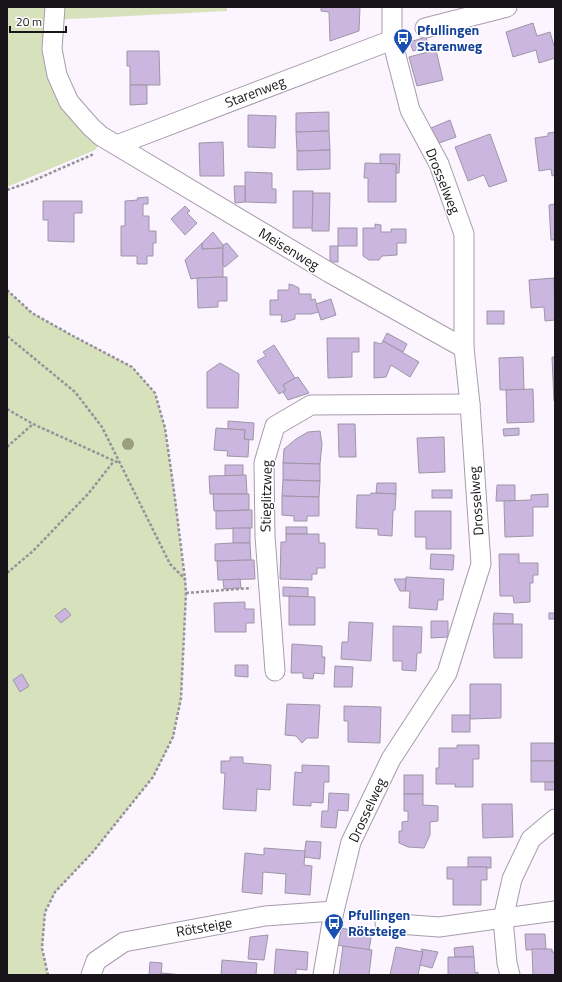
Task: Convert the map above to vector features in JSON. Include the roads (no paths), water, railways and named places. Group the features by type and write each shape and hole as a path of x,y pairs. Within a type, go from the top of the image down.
{"street":[{"name":"Meisenweg","path":"55,7 52,49 57,75 69,102 101,136 330,274 464,348"},
{"name":"Drosselweg","path":"323,975 334,911 351,842 391,759 448,674 480,564 470,404 464,348 464,234 439,164 410,110 392,40 392,7"},
{"path":"425,28 507,7"},
{"name":"Starenweg","path":"117,145 392,40"},
{"name":"Stieglitzweg","path":"275,671 265,536 264,463 275,426 311,405 470,404"},
{"path":"510,975 507,963 503,919 512,879 531,839 555,818"},
{"name":"Rötsteige","path":"91,975 96,961 124,942 265,916 334,911"},
{"path":"385,923 439,927 555,911"}],"place":[{"name":"Pfullingen Starenweg","path":"403,55"},
{"name":"Pfullingen Rötsteige","path":"334,940"}]}
